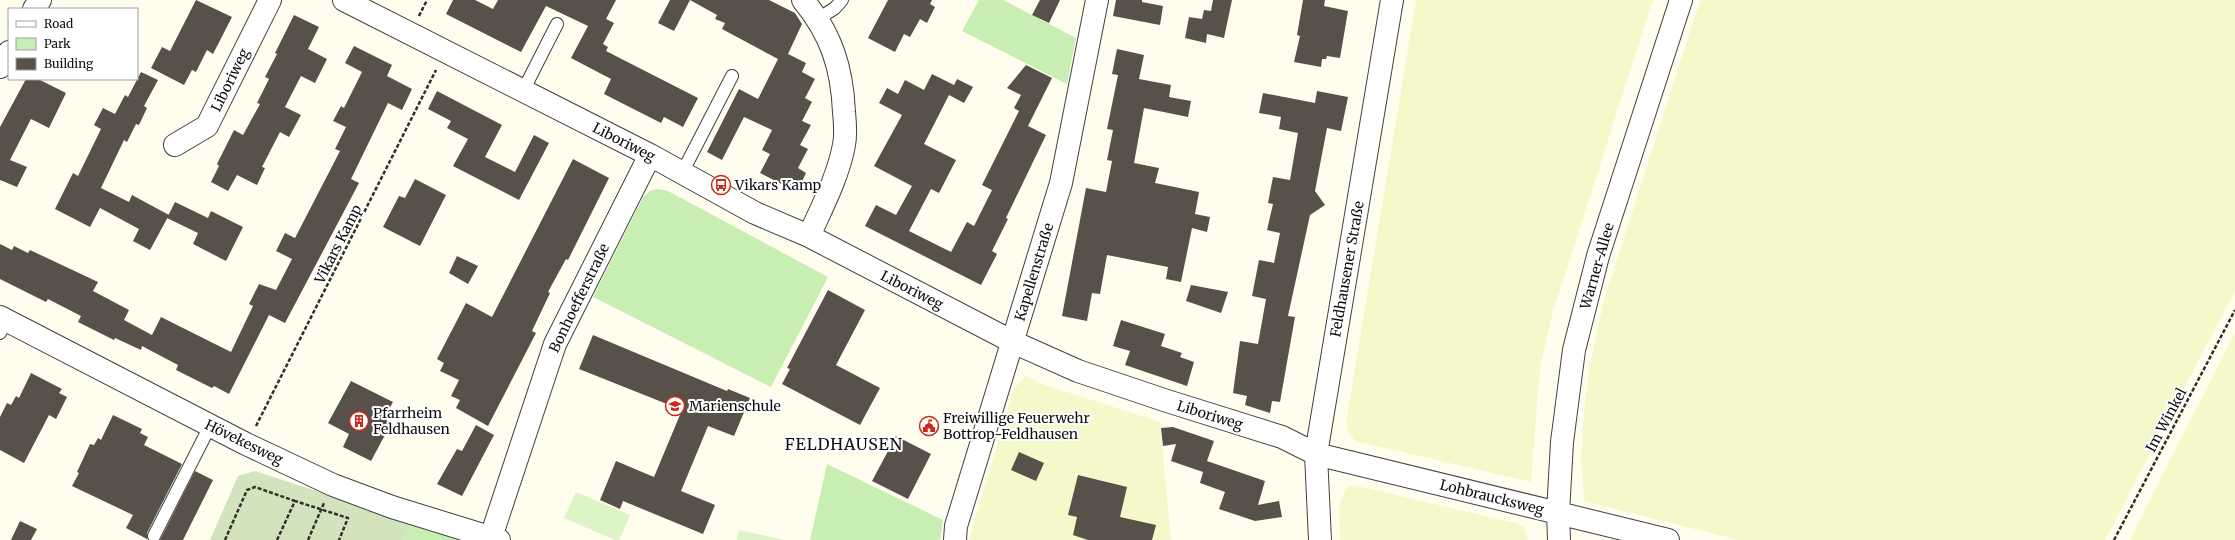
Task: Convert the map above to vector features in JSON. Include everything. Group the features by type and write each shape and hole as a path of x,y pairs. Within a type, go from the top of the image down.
{"street":[{"name":"Liboriweg","path":"175,145 207,126 270,0"},
{"name":"Liboriweg","path":"344,0 650,155 755,213 809,236 1013,342 1078,371 1282,437 1316,454"},
{"path":"802,0 818,19 829,39 837,60 844,97 844,145 833,183 809,236"},
{"name":"Kapellenstraße","path":"955,540 956,526 1061,183 1097,0"},
{"name":"Feldhausener Straße","path":"1320,540 1316,454 1392,0"},
{"name":"Warner-Allee","path":"1559,540 1558,513 1562,442 1574,350 1598,256 1681,0"},
{"path":"0,67 8,54"},
{"name":"Bonhoefferstraße","path":"495,539 555,344 650,155"},
{"name":"Hövekesweg","path":"2,324 333,485 392,507 495,539"},
{"name":"Lohbraucksweg","path":"1316,454 1668,540"}],"lane":[{"path":"818,19 836,8 842,0"},
{"path":"523,91 557,24"},
{"path":"682,173 732,76"},
{"path":"154,536 210,426"}],"path":[{"name":"Vikars Kamp","path":"246,444 445,52"},
{"name":"Im Winkel","path":"2114,540 2235,310"},
{"path":"308,540 333,485"},
{"path":"225,540 247,490 255,488 348,518 338,540"},
{"path":"277,540 295,501"}],"green space":[{"path":"979,0 1003,0 1076,38 1067,84 962,31"},
{"path":"1416,0 1653,0 1552,315 1540,368 1531,482 1355,441 1348,431 1346,422"},
{"path":"1700,0 2235,0 2235,291 2105,540 1738,540 1584,501 1581,460 1584,412 1589,370 1604,300"},
{"path":"658,189 668,191 828,277 771,387 593,297 643,197 650,191"},
{"path":"2235,332 2235,540 2130,540"},
{"path":"1026,375 1039,383 1160,422 1171,540 969,540 1014,389"},
{"path":"827,464 943,520 940,540 810,540"},
{"path":"255,471 412,522 404,540 210,540 238,476"},
{"path":"1353,485 1519,524 1524,527 1528,540 1340,540 1339,507 1346,488"},
{"path":"576,492 630,515 619,540 615,540 564,518"},
{"path":"412,522 466,540 404,540"},
{"path":"739,530 784,540 737,540"}],"building":[{"path":"196,0 232,17 213,54 207,50 196,72 192,70 184,85 151,68 162,47 170,51"},
{"path":"453,0 475,0 493,9 498,0 616,0 606,19 614,23 603,44 608,47 606,51 698,98 683,127 664,117 661,123 604,94 611,79 571,58 588,26 546,6 521,52 446,14"},
{"path":"670,0 690,0 674,31 658,23"},
{"path":"690,0 769,0 795,13 802,24 788,54 806,63 802,72 815,79 805,98 812,102 802,121 811,125 800,145 808,149 798,168 806,173 797,192 760,173 770,154 762,150 772,130 744,117 722,160 707,152 739,89 758,99 778,59 722,29 725,23 715,19 717,15"},
{"path":"888,0 932,0 930,4 935,7 927,23 920,19 910,37 904,34 895,52 868,38"},
{"path":"1040,0 1060,0 1049,23 1032,15"},
{"path":"1116,0 1142,0 1142,2 1163,6 1160,25 1113,16"},
{"path":"1213,0 1232,0 1224,38 1207,34 1206,43 1185,38 1189,17 1202,19 1204,10 1211,11"},
{"path":"1303,0 1325,0 1324,6 1348,11 1340,58 1327,56 1326,59 1322,59 1321,67 1294,62 1300,36 1297,35"},
{"path":"294,15 319,27 308,49 327,59 315,83 301,76 285,107 301,115 289,137 280,132 262,167 265,168 257,185 237,175 228,191 211,182 219,166 217,164 234,130 243,135 260,104 257,103 269,79 265,77"},
{"path":"354,46 392,65 387,76 412,89 402,110 388,103 351,179 359,183 285,323 269,315 229,394 214,386 212,388 176,370 178,365 142,346 141,350 115,338 114,340 78,322 81,316 48,299 46,302 0,279 0,244 12,250 14,246 28,253 30,250 98,282 93,291 129,310 124,320 152,335 161,317 231,352 253,306 249,304 259,284 276,290 292,259 276,251 285,233 295,238 340,151 335,149 346,127 333,121 341,106 344,108 362,72 345,63"},
{"path":"1117,49 1144,55 1139,79 1171,85 1169,97 1191,101 1188,117 1144,108 1134,163 1159,168 1155,183 1199,192 1195,214 1210,217 1207,232 1192,228 1181,282 1166,279 1168,267 1107,255 1100,294 1092,293 1087,321 1062,316 1086,188 1106,192 1112,161 1107,160 1113,130 1107,129 1118,75 1112,74"},
{"path":"1026,65 1052,78 1028,126 1046,135 1006,218 1008,219 992,251 997,254 981,285 865,226 876,205 896,215 912,186 874,166 902,115 879,103 887,88 898,94 905,80 924,90 932,74 954,85 957,79 973,87 964,103 949,95 924,144 956,160 939,193 931,189 909,231 951,252 967,222 974,226 992,190 982,185 1019,111 1014,108 1021,95 1007,88"},
{"path":"141,72 158,80 144,106 147,108 139,125 136,124 127,142 124,140 101,188 129,202 132,195 169,215 150,250 133,241 139,229 100,208 90,227 55,209 73,173 78,176 101,129 94,125 103,108 115,114 125,95 128,97"},
{"path":"25,80 40,80 66,93 49,128 31,119 10,160 27,167 17,187 0,180 0,127"},
{"path":"437,91 502,125 485,157 515,172 534,135 549,143 519,200 453,166 468,139 447,128 451,121 428,109"},
{"path":"1317,91 1348,97 1341,131 1327,128 1315,191 1325,205 1310,215 1288,316 1295,317 1280,402 1272,401 1270,413 1245,405 1247,396 1233,393 1240,341 1258,344 1266,299 1252,296 1259,260 1274,263 1280,233 1267,230 1273,204 1268,203 1273,177 1290,180 1298,133 1279,129 1281,117 1259,113 1263,93 1315,103"},
{"path":"573,159 609,178 568,260 566,259 548,292 550,293 532,331 536,333 488,426 456,408 460,400 451,396 459,380 440,371 444,363 437,359 466,303 492,317"},
{"path":"415,179 446,195 420,246 383,227 399,196 405,198"},
{"path":"175,202 208,218 211,211 243,227 226,261 193,244 198,233 167,218"},
{"path":"457,256 478,266 468,284 449,273"},
{"path":"1191,285 1228,292 1221,313 1186,301"},
{"path":"828,290 865,310 836,365 880,388 860,425 782,384 790,369 787,368"},
{"path":"1121,320 1165,334 1161,346 1182,353 1180,357 1194,362 1187,386 1125,365 1130,351 1113,346"},
{"name":"Marienschule","path":"593,335 727,391 728,389 750,398 734,436 708,426 681,491 715,505 703,534 623,501 620,509 600,500 616,461 654,477 682,410 579,369"},
{"path":"31,373 62,389 59,393 67,397 56,419 49,415 24,463 0,450 0,417 7,403 11,405 16,396 19,398"},
{"name":"Pfarrheim Feldhausen","path":"351,381 393,402 385,416 388,423 382,434 385,435 371,461 343,447 349,434 328,423"},
{"path":"113,415 142,429 140,433 148,437 144,445 182,464 147,533 147,539 126,528 133,515 72,486 79,473 77,472 90,444 94,445 98,438 101,440"},
{"path":"476,425 494,435 462,496 437,484 457,449 462,451"},
{"path":"1173,427 1214,441 1207,461 1265,481 1258,505 1279,501 1282,517 1255,521 1219,509 1225,492 1200,483 1203,472 1171,461 1176,444 1163,446 1161,428"},
{"path":"896,436 931,454 908,499 872,481"},
{"path":"1019,452 1044,463 1036,481 1011,470"},
{"path":"195,471 213,480 183,540 160,540"},
{"path":"1078,475 1127,487 1120,517 1156,525 1152,540 1088,540 1073,535 1077,517 1068,515"},
{"path":"20,521 37,529 31,540 11,540"}],"place":[{"name":"Vikars Kamp","path":"721,185"},
{"name":"Marienschule","path":"675,406"},
{"name":"Pfarrheim Feldhausen","path":"359,421"},
{"name":"Freiwillige Feuerwehr Bottrop-Feldhausen","path":"929,426"}],"district":[{"name":"FELDHAUSEN","path":"844,444"}]}
